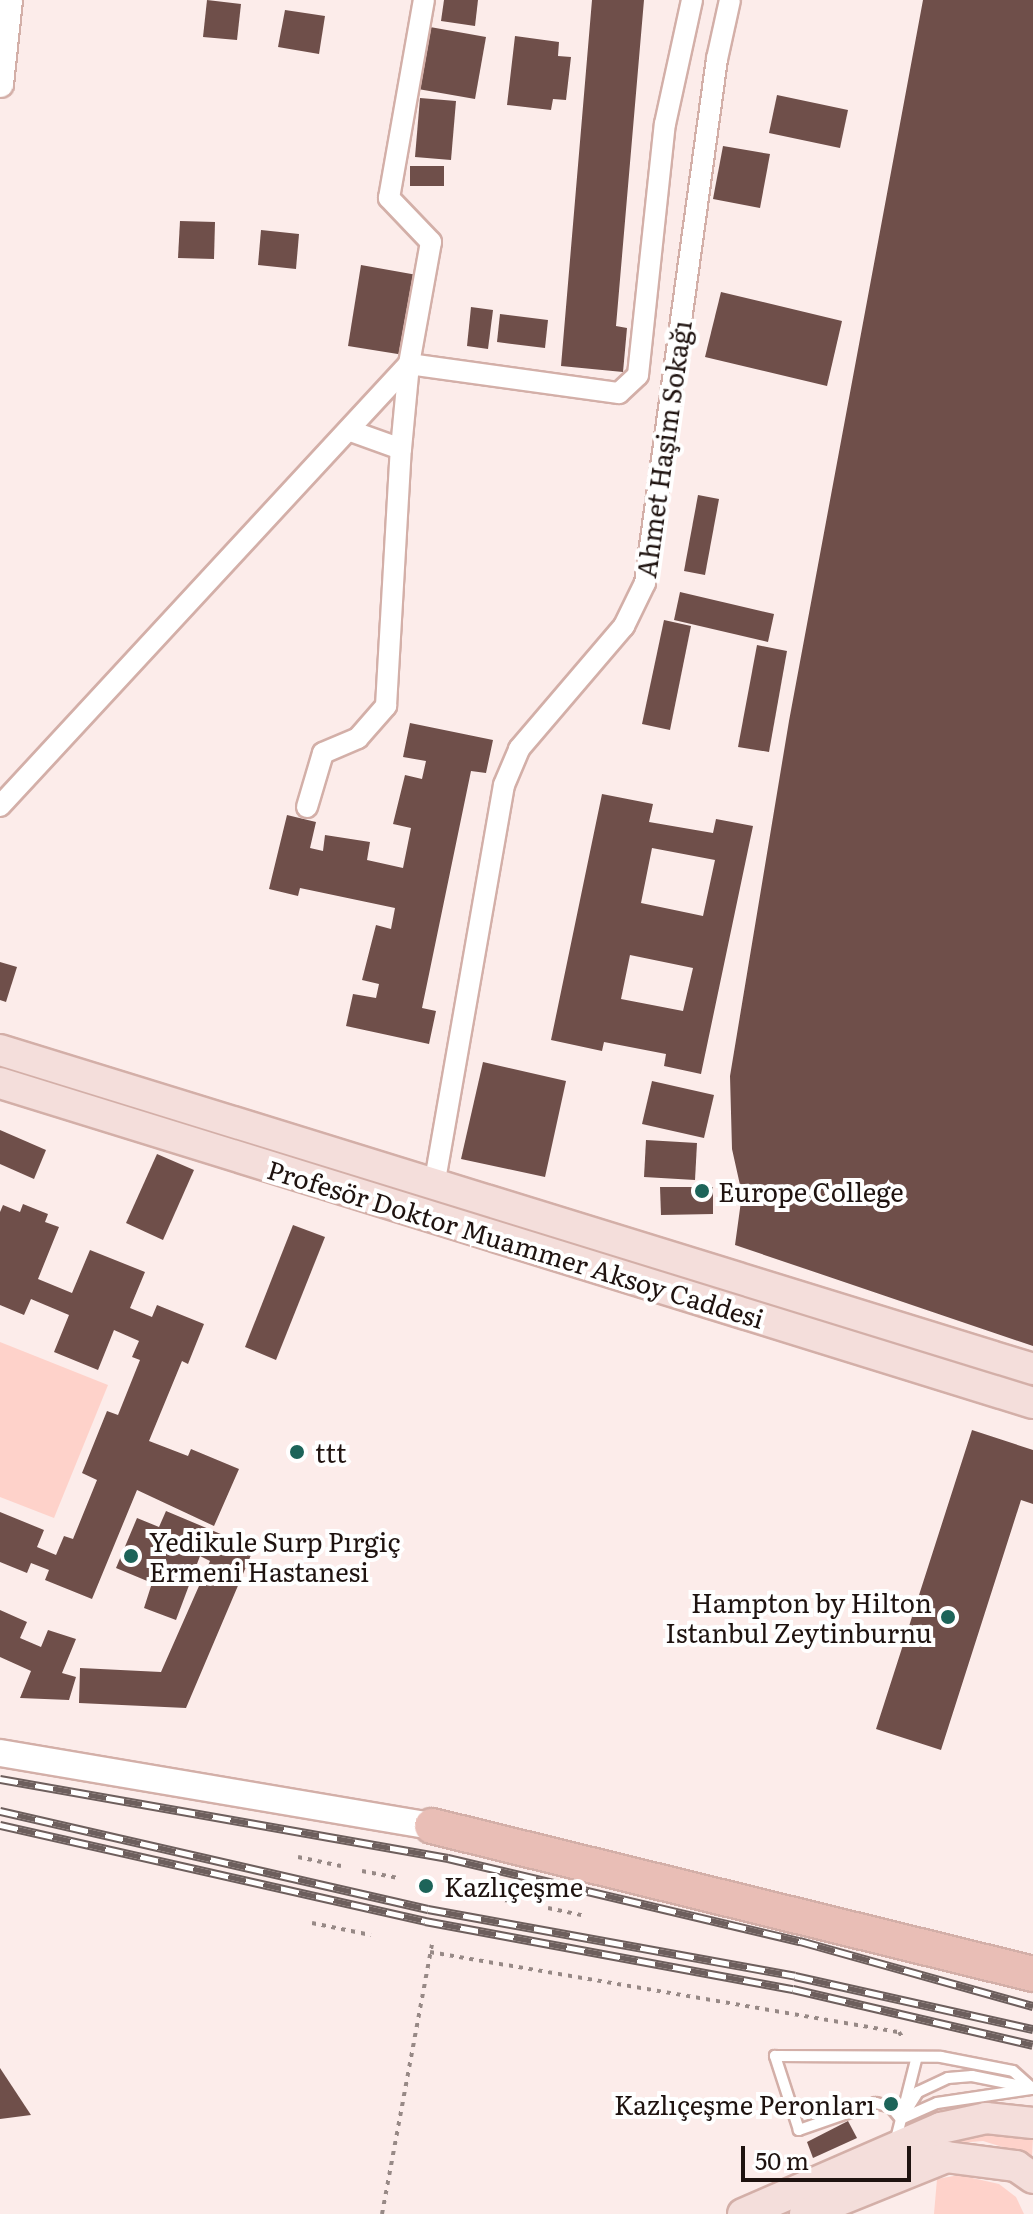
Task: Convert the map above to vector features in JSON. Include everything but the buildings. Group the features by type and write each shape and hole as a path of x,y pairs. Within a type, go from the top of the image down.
{"main road":[{"name":"Profesör Doktor Muammer Aksoy Caddesi","path":"0,1050 1033,1369"},
{"name":"Profesör Doktor Muammer Aksoy Caddesi","path":"0,1083 1033,1403"},
{"path":"432,1826 1033,1974"},
{"path":"743,2214 898,2133 986,2118 1033,2123"},
{"path":"805,2214 947,2157 1016,2166 1033,2178"}],"street":[{"path":"0,84 3,28 9,0"},
{"path":"307,807 323,753 358,738 386,706 409,364 431,242 389,198 424,0"},
{"path":"409,364 619,393 638,375 665,124 692,0"},
{"name":"Ahmet Haşim Sokağı","path":"434,1186 504,785 519,749 624,626 645,583 717,59 730,0"},
{"path":"0,806 409,364"},
{"path":"348,430 401,449"},
{"path":"0,1753 432,1826"}],"lane":[{"path":"898,2133 891,2107 876,2103 799,2130 775,2056 916,2060 941,2057 1013,2071 1033,2088"},
{"path":"898,2133 916,2060"},
{"path":"898,2133 918,2092 948,2078 972,2076 1033,2088"},
{"path":"898,2133 937,2103 1033,2088"}],"path":[{"path":"298,1857 341,1866"},
{"path":"362,1871 398,1878"},
{"path":"485,1897 522,1903"},
{"path":"548,1908 585,1916"},
{"path":"312,1923 371,1935"},
{"path":"382,2214 432,1945"},
{"path":"430,1952 899,2032 916,2060"}],"shaded area":[{"path":"0,1342 108,1385 54,1518 0,1497"},
{"path":"985,2134 1033,2136 1032,2156 983,2141 945,2144"},
{"path":"959,2175 999,2184 1016,2197 1024,2214 934,2214 937,2179"}],"railway":[{"path":"0,1779 448,1858 800,1941 1033,2006"},
{"path":"0,1811 428,1909 795,1976 1033,2029"},
{"path":"0,1825 425,1921 793,1989 1033,2045"}],"place":[{"name":"Europe College","path":"702,1191"},
{"name":"ttt","path":"297,1452"},
{"name":"Yedikule Surp Pırgiç Ermeni Hastanesi","path":"131,1556"},
{"name":"Hampton by Hilton Istanbul Zeytinburnu","path":"948,1617"},
{"name":"Kazlıçeşme","path":"426,1886"},
{"name":"Kazlıçeşme Peronları","path":"891,2104"}]}
